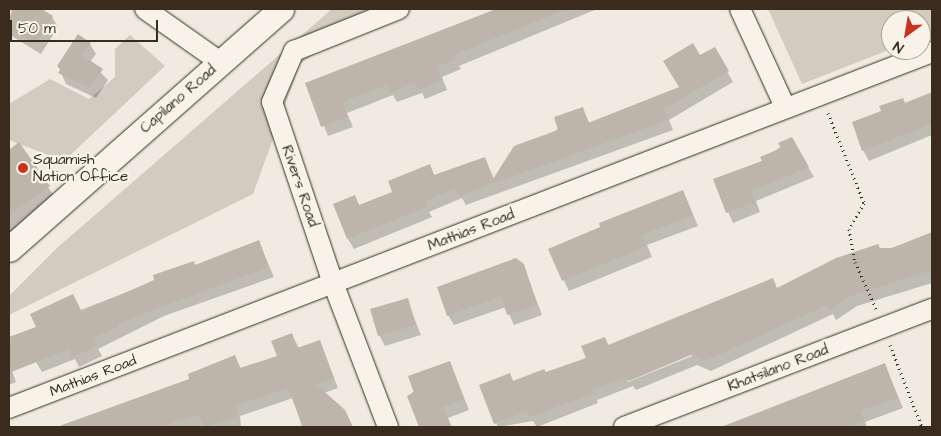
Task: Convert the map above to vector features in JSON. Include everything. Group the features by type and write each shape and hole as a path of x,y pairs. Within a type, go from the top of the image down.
{"street":[{"path":"145,9 220,62"},
{"name":"Capilano Road","path":"9,248 281,9"},
{"name":"Rivers Road","path":"388,427 333,283 272,102 294,51 399,9"},
{"path":"740,9 786,107"},
{"name":"Mathias Road","path":"9,408 932,52"},
{"name":"Khatsilano Road","path":"624,427 932,309"}],"path":[{"path":"820,94 864,203 849,229 855,262 922,427"}],"shaded area":[{"path":"332,9 379,9 300,64 253,194 9,315 9,296 57,248"},
{"path":"768,9 932,9 931,33 931,10 881,10 881,53 802,84"},
{"path":"130,35 165,66 64,161 9,140 9,104 50,79 89,99 115,77 115,49"}],"building":[{"path":"12,9 42,9 53,16 35,44 9,28"},
{"path":"496,9 566,9 454,55 456,59 437,67 442,80 418,90 415,83 390,93 387,85 342,102 348,117 321,127 305,83"},
{"path":"78,34 91,43 82,55 103,69 90,88 58,73 61,69 57,66"},
{"path":"693,43 700,55 715,47 729,71 664,109 668,120 459,196 456,188 425,201 427,207 347,239 333,204 355,195 359,205 392,192 388,181 430,164 434,175 485,157 493,179 514,146 558,130 554,117 583,107 588,123 679,87 663,61"},
{"path":"932,92 932,124 862,151 852,122 881,111 879,106 903,98 905,103"},
{"path":"792,137 809,167 751,191 755,202 726,213 713,179 762,161 760,157 781,148 778,143"},
{"name":"Squamish Nation Office","path":"19,142 50,186 9,215 9,150"},
{"path":"683,190 693,215 642,235 647,246 562,281 548,249 600,227 599,223"},
{"path":"932,232 932,270 851,296 829,310 827,305 705,361 691,355 629,381 627,377 592,389 594,393 530,417 527,411 494,424 479,385 510,373 513,381 544,369 546,372 586,358 581,346 605,337 608,345 773,278 777,288 836,258 878,244 880,248 892,248"},
{"path":"259,240 269,267 116,324 118,327 93,338 97,346 72,357 69,349 9,373 9,337 36,327 30,314 73,294 82,312 154,280 153,275 194,261 195,265"},
{"path":"516,258 524,264 537,305 507,315 501,296 447,316 437,287"},
{"path":"408,298 416,325 378,336 370,309"},
{"path":"292,333 297,348 320,340 334,378 316,384 345,410 353,427 303,427 288,388 235,406 238,416 205,427 197,415 160,427 57,427 189,379 188,374 235,355 240,368 277,356 271,341"},
{"path":"450,361 464,399 443,407 451,427 419,427 407,396 414,393 408,376"},
{"path":"885,363 898,398 860,411 864,421 848,427 721,427"}],"place":[{"name":"Squamish Nation Office","path":"23,168"}]}
